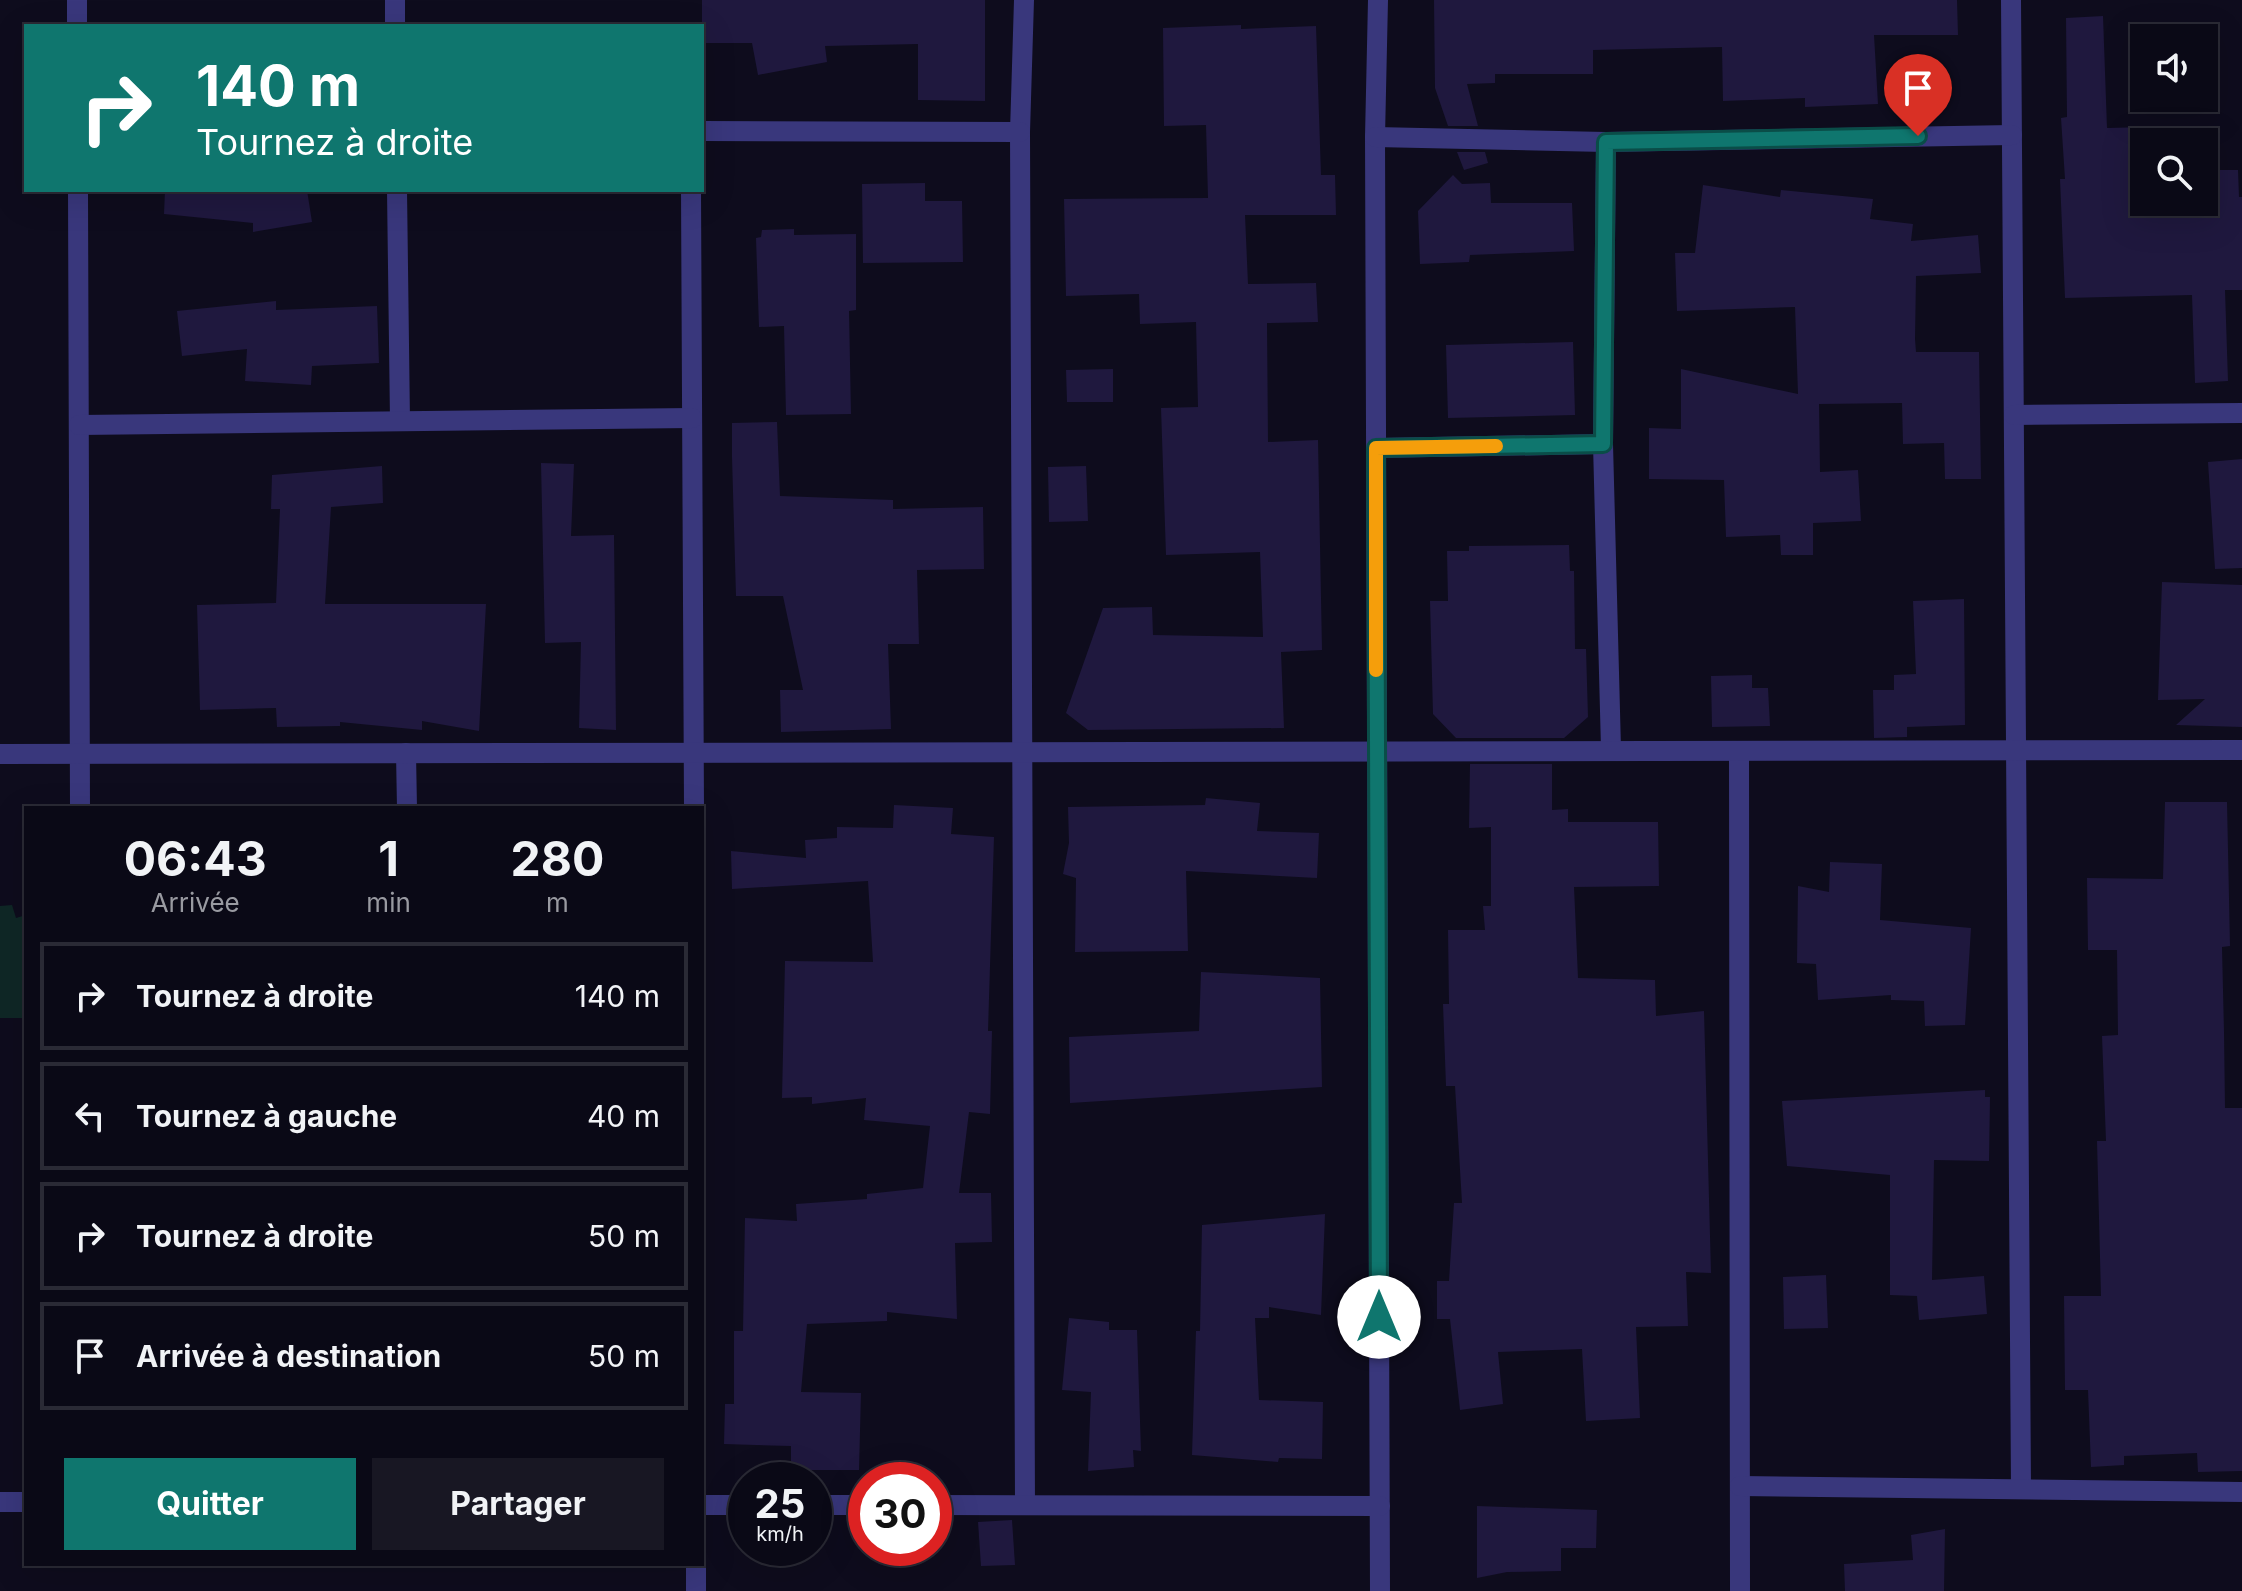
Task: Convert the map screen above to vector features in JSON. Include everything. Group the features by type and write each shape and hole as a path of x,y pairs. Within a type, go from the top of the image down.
{"street":[{"path":"77,0 77,24"},
{"path":"395,0 395,24"},
{"path":"1024,0 1020,132 1025,1505"},
{"path":"1378,0 1375,137 1380,1591"},
{"path":"2011,0 2021,1489"},
{"path":"704,131 1020,132"},
{"path":"1375,137 1606,142 2012,135"},
{"path":"1606,142 1603,444 1611,749"},
{"path":"78,192 80,806"},
{"path":"397,192 400,421"},
{"path":"691,192 694,806"},
{"path":"2014,415 2242,413"},
{"path":"79,425 692,418"},
{"path":"1376,448 1603,444"},
{"path":"0,754 2242,750"},
{"path":"1739,751 1740,1591"},
{"path":"406,753 407,806"},
{"path":"1740,1486 2242,1492"},
{"path":"0,1502 24,1502"},
{"path":"704,1505 728,1505"},
{"path":"952,1505 1380,1506"},
{"path":"696,1566 696,1591"}],"green space":[{"path":"12,905 16,918 24,916 24,1018 0,1018 0,906"}],"building":[{"path":"702,0 985,0 985,101 918,100 918,44 825,46 827,62 758,75 752,43 704,43"},
{"path":"1434,0 1957,0 1958,35 1874,35 1878,104 1805,107 1805,98 1723,101 1722,47 1593,50 1593,74 1495,74 1495,83 1467,84 1478,126 1448,126 1435,88"},
{"path":"2103,16 2107,128 2187,126 2130,128 2130,216 2218,216 2218,170 2238,170 2239,197 2242,197 2242,290 2225,290 2228,381 2195,383 2192,295 2065,298 2060,179 2065,179 2061,118 2067,117 2066,18"},
{"path":"1241,25 1241,29 1316,26 1321,175 1335,175 1336,215 1245,215 1248,284 1316,283 1318,322 1267,323 1268,442 1318,440 1322,650 1281,652 1284,728 1088,730 1066,713 1103,608 1152,607 1153,635 1263,637 1260,552 1166,555 1161,408 1198,407 1196,322 1140,324 1139,294 1066,296 1064,199 1208,198 1206,125 1164,126 1163,28"},
{"path":"1457,152 1485,152 1488,163 1464,170"},
{"path":"1453,175 1462,184 1490,183 1491,203 1572,203 1574,251 1470,255 1469,262 1420,264 1418,211"},
{"path":"925,183 925,201 962,201 963,262 863,263 862,184"},
{"path":"1703,185 1780,197 1781,190 1873,199 1870,219 1913,224 1911,241 1978,235 1981,273 1916,276 1915,339 1916,352 1979,352 1981,479 1945,479 1944,443 1903,444 1902,403 1819,404 1820,472 1858,470 1861,521 1813,523 1813,555 1781,555 1780,535 1726,537 1724,480 1649,479 1649,428 1681,429 1681,369 1798,394 1795,307 1677,311 1675,253 1695,253"},
{"path":"165,192 307,192 312,222 253,232 253,223 164,214"},
{"path":"794,229 794,235 856,234 856,310 849,311 851,414 786,415 784,326 759,327 756,238 761,237 762,230"},
{"path":"276,301 276,310 377,306 379,363 312,366 311,385 245,381 247,349 182,356 177,311"},
{"path":"1573,342 1575,415 1448,418 1446,345"},
{"path":"1113,369 1113,402 1067,402 1066,370"},
{"path":"777,422 780,496 893,500 893,509 983,507 984,569 917,570 919,644 888,644 891,729 781,732 780,690 803,690 783,596 736,596 732,457 732,423"},
{"path":"2242,459 2242,568 2215,569 2208,462"},
{"path":"541,463 574,464 571,536 614,535 616,730 579,728 581,642 545,643"},
{"path":"382,466 383,503 331,507 325,604 486,604 479,731 422,721 422,730 340,722 340,726 277,727 276,708 200,710 197,605 276,603 280,509 271,509 272,475"},
{"path":"1086,466 1088,521 1049,522 1048,467"},
{"path":"1569,545 1570,571 1574,571 1575,649 1586,649 1588,717 1564,738 1456,738 1433,714 1430,601 1448,601 1447,551 1469,551 1469,546"},
{"path":"2162,582 2242,585 2242,727 2176,725 2205,699 2158,700"},
{"path":"1964,599 1965,725 1907,727 1907,737 1874,738 1873,690 1894,690 1894,675 1916,674 1913,601"},
{"path":"1752,675 1752,688 1768,688 1770,726 1712,727 1711,676"},
{"path":"1470,764 1552,764 1552,810 1568,809 1568,822 1658,822 1659,886 1574,887 1578,978 1655,980 1656,1016 1704,1011 1711,1273 1686,1272 1688,1326 1636,1327 1640,1418 1586,1421 1582,1349 1498,1352 1503,1404 1460,1410 1450,1319 1437,1319 1437,1281 1449,1281 1454,1203 1462,1203 1455,1086 1446,1086 1443,1004 1449,1004 1448,930 1485,930 1483,906 1491,906 1491,827 1469,828"},
{"path":"1206,798 1260,803 1257,831 1319,833 1317,878 1186,871 1188,951 1075,952 1076,878 1063,874 1069,843 1068,807 1205,805"},
{"path":"2165,802 2227,802 2230,946 2222,947 2225,1108 2242,1108 2242,1471 2198,1472 2197,1453 2124,1456 2124,1465 2091,1467 2088,1390 2065,1390 2064,1296 2101,1296 2097,1141 2106,1141 2102,1036 2118,1035 2117,950 2088,950 2087,878 2163,879"},
{"path":"894,805 953,808 951,834 994,837 988,1031 992,1031 990,1114 969,1112 959,1193 991,1193 992,1242 955,1243 957,1319 887,1312 887,1321 807,1324 801,1392 861,1393 859,1462 848,1462 848,1470 832,1470 832,1462 791,1462 791,1446 724,1444 725,1404 734,1404 734,1331 743,1331 745,1218 797,1221 796,1204 867,1199 867,1194 923,1188 930,1126 864,1120 866,1098 812,1104 812,1097 782,1098 785,961 873,962 868,881 732,889 731,851 806,858 805,840 837,838 837,827 893,828"},
{"path":"1830,862 1882,864 1880,920 1971,928 1965,1025 1925,1026 1924,1001 1891,1000 1891,995 1818,1000 1816,964 1797,963 1798,886 1829,892"},
{"path":"1201,972 1320,978 1322,1087 1070,1103 1069,1037 1199,1031"},
{"path":"1985,1090 1985,1097 1990,1097 1989,1161 1934,1160 1932,1280 1984,1276 1987,1314 1919,1320 1917,1296 1890,1295 1890,1175 1787,1166 1782,1101"},
{"path":"1325,1214 1321,1315 1269,1307 1269,1318 1255,1318 1259,1400 1323,1402 1322,1459 1279,1458 1278,1462 1192,1455 1196,1331 1200,1331 1202,1225"},
{"path":"1826,1275 1828,1328 1784,1329 1783,1277"},
{"path":"1069,1318 1109,1322 1109,1330 1137,1330 1141,1451 1133,1450 1134,1467 1088,1471 1091,1392 1062,1390"},
{"path":"1477,1506 1597,1510 1596,1548 1561,1548 1561,1571 1507,1572 1477,1578"},
{"path":"1012,1520 1015,1565 981,1566 978,1522"},
{"path":"1945,1529 1944,1591 1845,1591 1844,1564 1913,1560 1911,1535"}],"slow traffic":[{"path":"1376,670 1376,448 1496,446"}],"route":[{"path":"1379,1317 1376,448 1603,444 1606,142 1918,136"}]}
